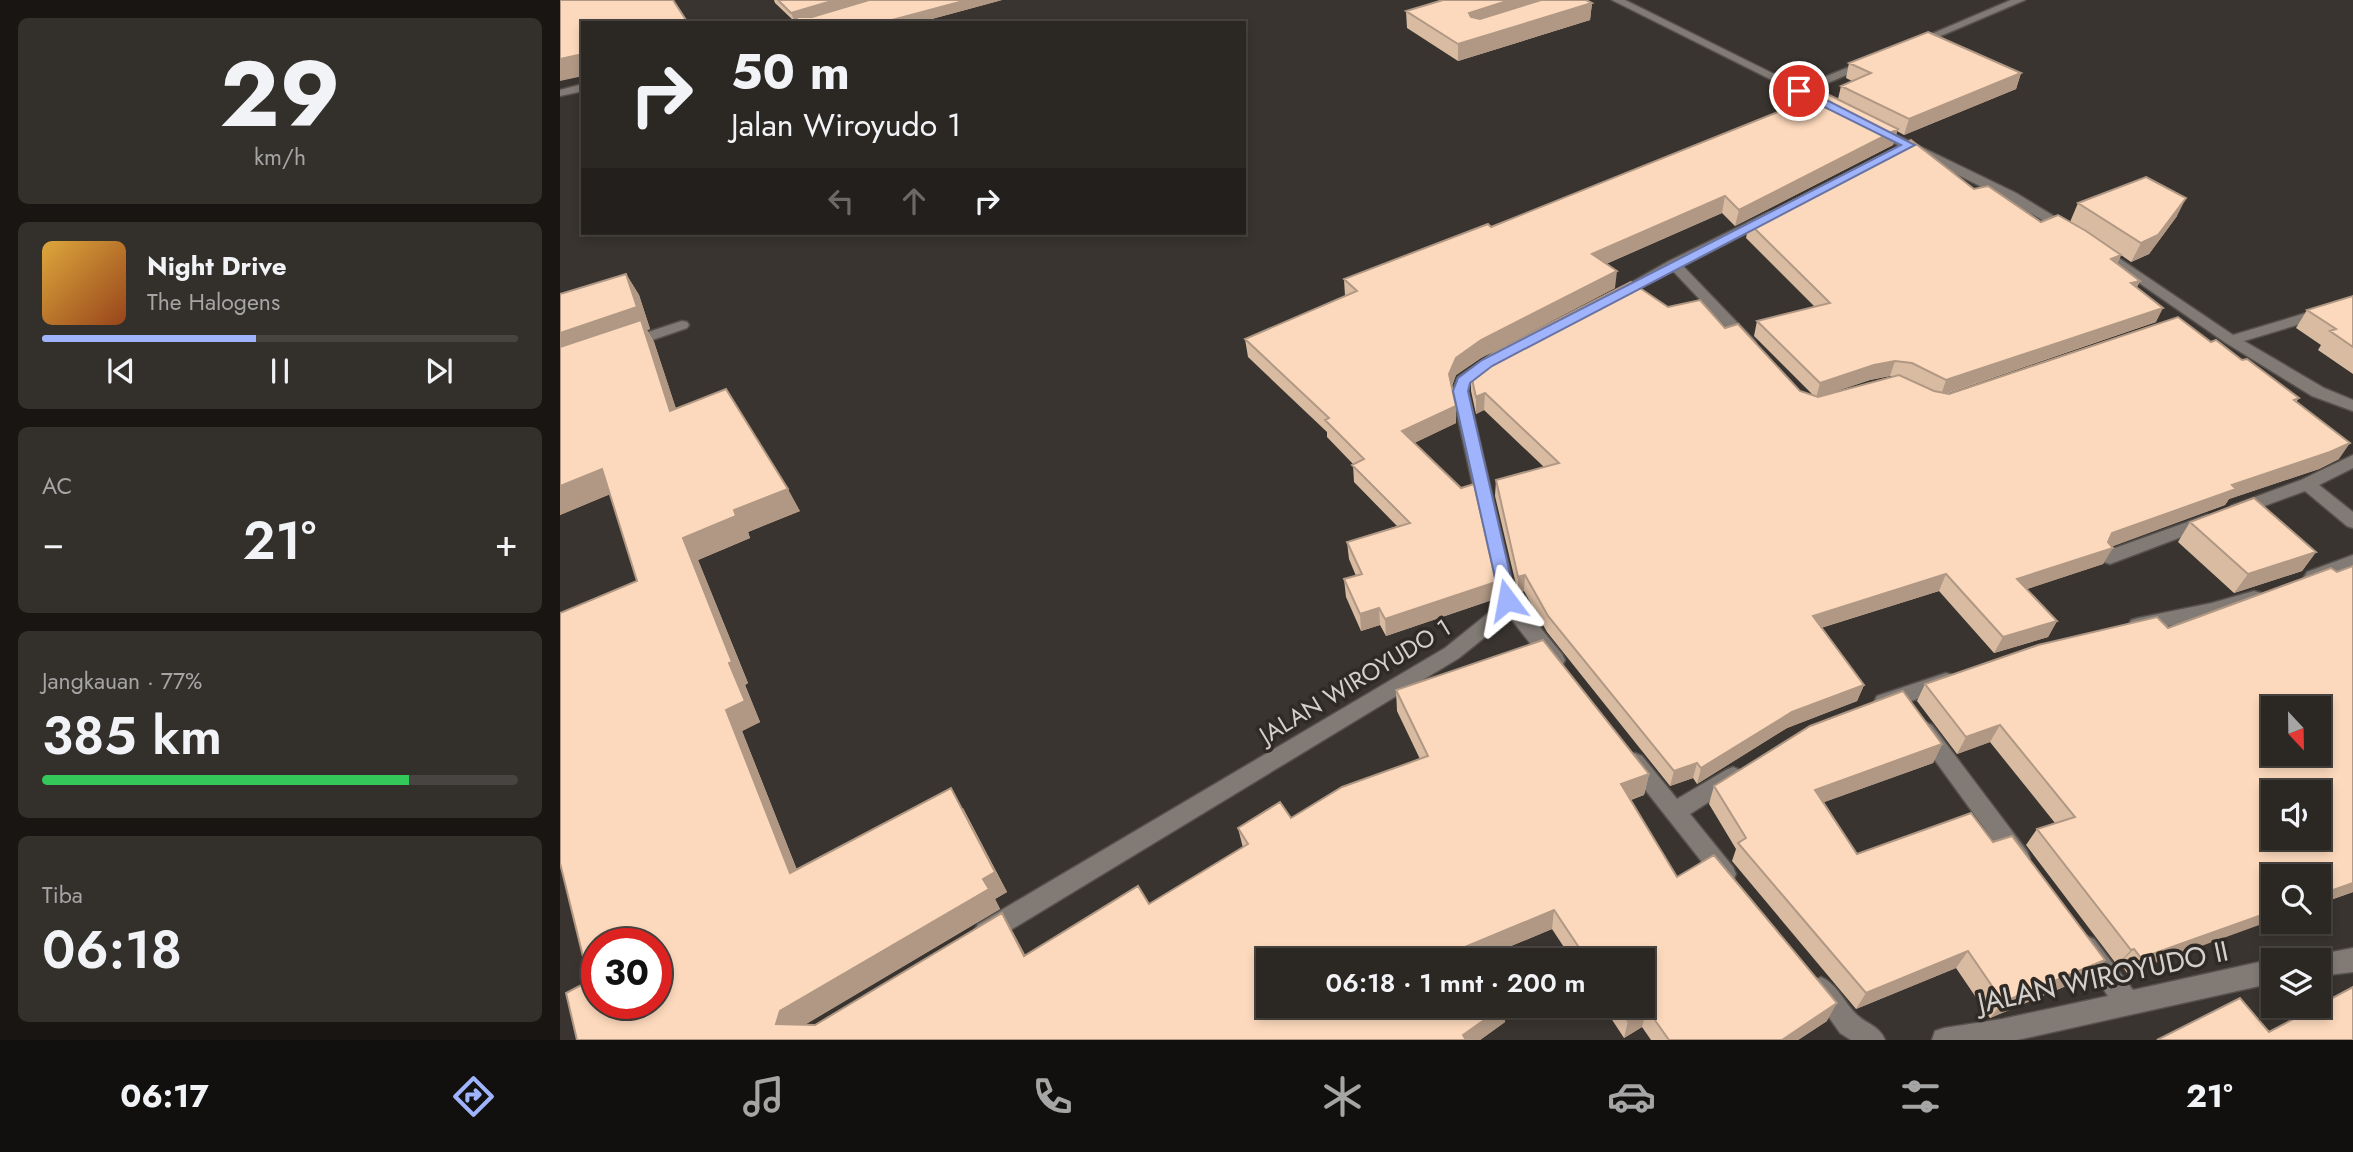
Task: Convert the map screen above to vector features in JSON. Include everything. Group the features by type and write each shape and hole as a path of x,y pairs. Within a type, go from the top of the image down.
{"street":[{"path":"1617,0 1848,115"},
{"path":"1897,50 2020,0"},
{"path":"1799,91 1885,55"},
{"path":"560,93 581,88"},
{"path":"1860,121 2011,196 2081,237 2189,319 2231,340 2318,392 2353,406"},
{"path":"1885,158 1909,145"},
{"path":"1604,301 1786,208"},
{"path":"1674,264 1758,352"},
{"path":"2231,340 2353,303"},
{"path":"609,350 682,324"},
{"path":"1511,350 1487,363 1463,381 1460,391 1507,600 1565,674"},
{"path":"2110,556 2307,484 2353,461"},
{"path":"2307,484 2353,522"},
{"path":"2293,584 2353,562"},
{"path":"2114,631 2212,610 2270,593"},
{"name":"JALAN WIROYUDO 1","path":"975,939 1452,653 1498,617 1507,600"},
{"path":"1864,709 1963,675"},
{"path":"1899,696 2030,872"},
{"path":"1624,748 1735,886"},
{"path":"1674,812 1750,765"},
{"path":"2071,927 2128,1003"},
{"path":"2331,963 2353,960"},
{"path":"1805,971 1849,1024 1874,1040"},
{"name":"JALAN WIROYUDO II","path":"1944,1040 2004,1035 2128,1003 2261,974"}],"building":[{"path":"560,0 673,0 687,21 581,21 581,54 560,59"},
{"path":"778,0 835,0 791,13"},
{"path":"869,0 967,0 888,21 799,21 795,17 812,17"},
{"path":"1443,0 1510,0 1469,13 1471,17 1480,19 1541,0 1586,0 1592,3 1458,44 1406,11"},
{"path":"1928,32 2021,73 1909,119 1841,86 1871,73 1849,63"},
{"path":"1825,93 1898,129 1739,210 1725,196 1592,254 1617,271 1481,340 1456,358 1449,374 1456,406 1402,431 1461,488 1474,484 1496,582 1385,619 1379,608 1360,614 1344,579 1362,574 1347,542 1410,523 1352,465 1364,459 1325,420 1329,418 1245,339 1357,291 1344,279 1488,224 1491,227"},
{"path":"1911,140 1974,189 1988,186 2041,222 2058,215 2086,231 2121,255 2111,259 2140,281 2131,283 2163,308 1946,380 1912,363 1895,361 1820,383 1757,321 1830,303 1749,223"},
{"path":"2146,177 2186,198 2158,235 2141,243 2078,203"},
{"path":"626,274 637,307 560,333 560,294"},
{"path":"1631,282 1668,307 1700,300 1725,328 1738,324 1800,391 1818,397 1899,375 1934,391 1949,394 2178,317 2211,342 2216,340 2242,360 2247,359 2299,398 2294,400 2350,443 2232,485 2236,489 2112,533 2108,542 2113,548 2017,579 2057,621 2003,637 1946,574 1813,616 1864,685 1792,712 1701,768 1697,763 1674,771 1548,616 1525,575 1518,577 1496,480 1559,463 1485,393 1476,397 1471,375 1473,368 1494,352"},
{"path":"2353,296 2353,347 2330,331 2336,329 2307,310"},
{"path":"641,320 670,411 726,389 788,489 734,510 736,516 683,538 745,701 726,710 790,873 951,788 995,872 983,879 989,889 780,1011 776,1024 815,1025 1002,913 1024,956 1138,886 1149,904 1248,844 1238,828 1280,802 1291,818 1342,787 1428,756 1396,690 1543,640 1649,774 1621,784 1677,877 1714,855 1837,1003 1782,1040 1669,1040 1653,1018 1655,948 1579,948 1554,910 1466,948 1256,948 1256,1018 1487,1018 1463,1035 1466,1040 577,1040 566,993 581,985 581,1019 672,1019 672,928 581,928 581,948 560,863 560,613 637,581 602,469 560,486 560,347"},
{"path":"2254,498 2316,552 2248,574 2190,522"},
{"path":"2353,566 2353,883 2331,891 2331,864 2261,864 2261,915 2141,958 2134,949 2131,950 2037,829 2075,817 2000,725 1966,737 1925,684 2038,645 2157,617 2168,628 2331,568 2337,572"},
{"path":"1903,691 1942,744 1815,790 1857,854 1971,813 1993,842 2012,836 2105,960 2003,1002 1968,951 1866,993 1738,843 1746,838 1714,786 1810,726"},
{"path":"2353,987 2353,1040 2157,1040 2240,998 2269,1032 2295,1018 2331,1018 2331,999"}],"route":[{"path":"1507,600 1460,391 1463,381 1487,363 1674,264 1909,145 1799,91"}]}
